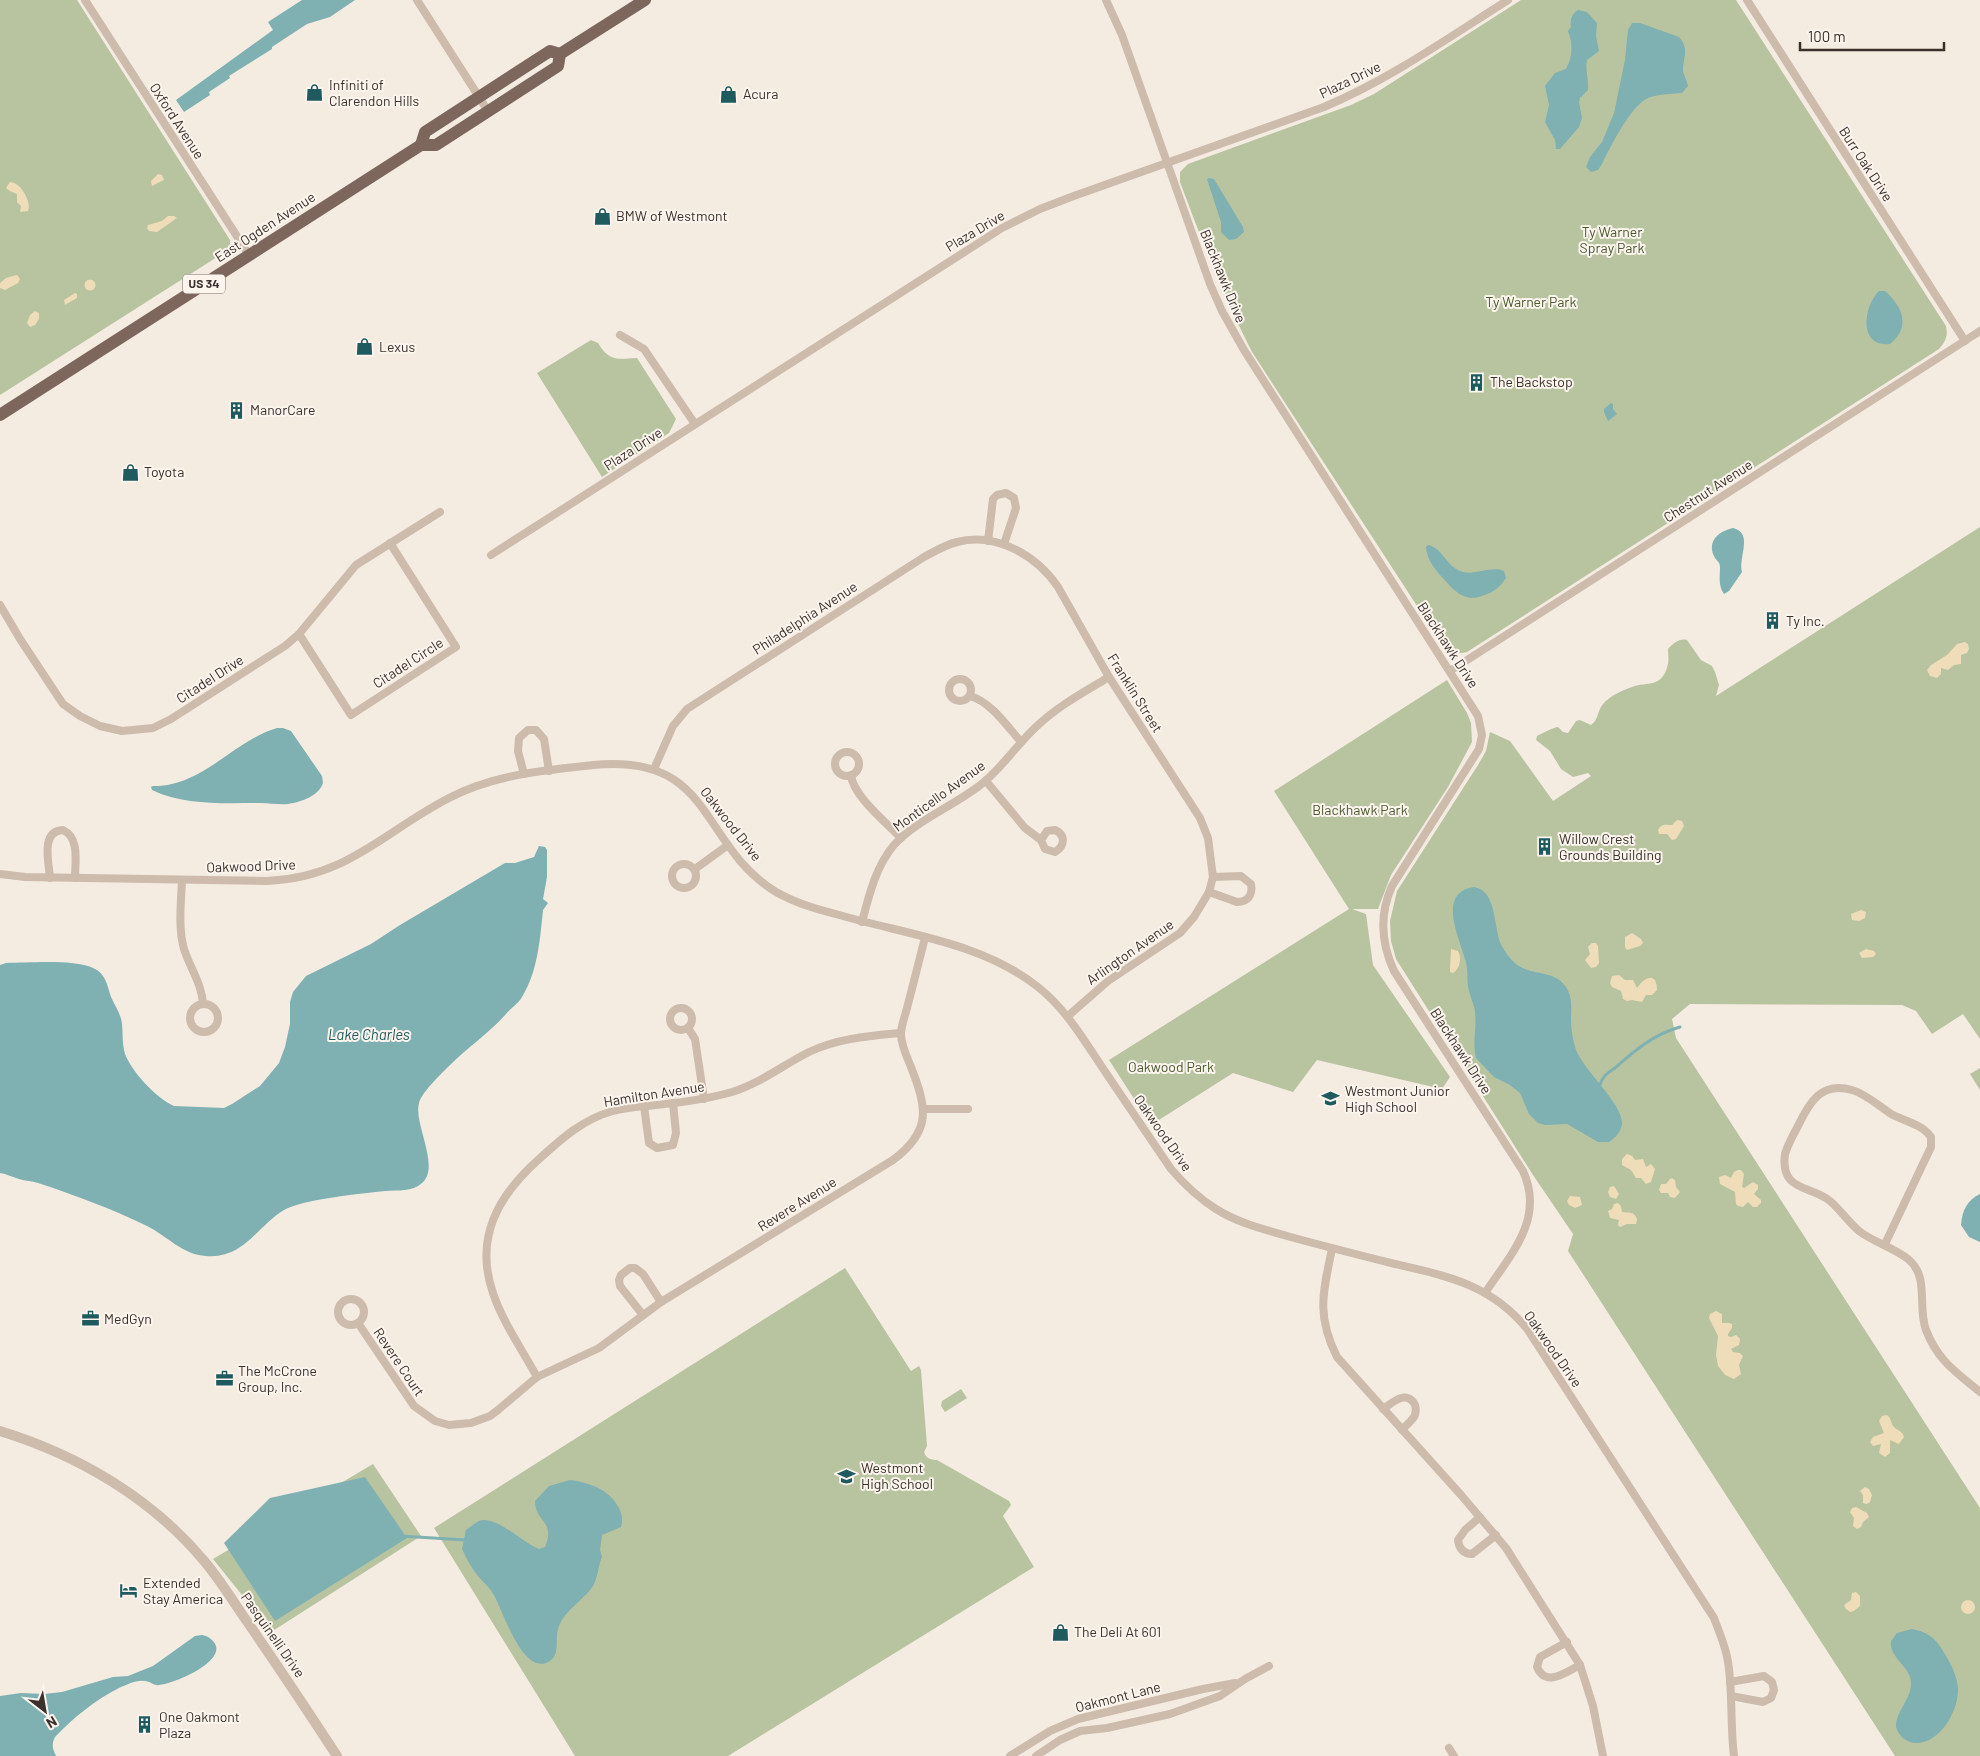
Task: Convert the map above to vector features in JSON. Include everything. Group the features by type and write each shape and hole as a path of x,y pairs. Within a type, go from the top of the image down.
{"main road":[{"name":"East Ogden Avenue","path":"0,415 421,145 436,144 558,66 560,54 645,0"},
{"name":"East Ogden Avenue","path":"421,145 425,132 550,51 560,54"}],"street":[{"name":"Oxford Avenue","path":"85,0 249,255"},
{"path":"417,0 488,111"},
{"name":"Blackhawk Drive","path":"1106,0 1122,35 1210,284 1233,332 1450,671 1478,716 1481,725 1481,742 1474,758 1392,886 1386,900 1382,924 1386,949 1394,971 1523,1171 1528,1183 1531,1195 1531,1209 1527,1224 1485,1293"},
{"name":"Plaza Drive","path":"490,555 1002,228 1040,209 1324,107 1349,96 1400,69 1508,0"},
{"name":"Burr Oak Drive","path":"1746,0 1965,341"},
{"name":"Chestnut Avenue","path":"1450,671 1980,331"},
{"path":"620,335 644,350 696,424"},
{"path":"988,541 993,500 996,495 1006,493 1014,498 1016,508 1004,544"},
{"name":"Citadel Drive","path":"0,605 20,640 64,704 89,722 105,728 122,731 144,730 164,723 285,646 299,634 356,565 440,512"},
{"name":"Philadelphia Avenue","path":"654,769 673,726 696,702 924,556 955,542 976,540 1004,544"},
{"name":"Citadel Circle","path":"299,634 351,715 456,647 390,544"},
{"name":"Franklin Street","path":"1004,544 1032,559 1050,576 1109,677 1200,818 1208,838 1213,877"},
{"name":"Monticello Avenue","path":"862,922 877,872 885,857 901,838 986,781 1021,742 1052,713 1109,677"},
{"path":"970,696 976,697 991,708 1021,742"},
{"path":"524,774 518,744 519,738 528,730 536,730 544,739 549,771"},
{"name":"Oakwood Drive","path":"0,874 25,878 280,881 302,878 323,872 354,858 449,798 495,780 524,774 614,764 631,764 654,769 693,795 744,864 774,890 807,907 981,953 1004,964 1040,988 1068,1016 1171,1169 1191,1190 1216,1210 1234,1219 1332,1249 1430,1272 1470,1285 1507,1307 1528,1330 1714,1618 1728,1661 1734,1756"},
{"path":"850,775 859,795 901,838"},
{"path":"986,781 1025,828 1041,840"},
{"path":"50,878 47,843 54,833 63,830 71,836 75,845 75,878"},
{"path":"695,869 728,844"},
{"path":"1209,892 1242,902 1246,900 1252,890 1251,884 1241,876 1213,877"},
{"name":"Arlington Avenue","path":"1068,1016 1108,981 1180,933 1194,917 1209,892 1213,877"},
{"path":"182,880 181,934 189,963 202,993 203,1004"},
{"name":"Revere Avenue","path":"449,1425 471,1423 490,1416 537,1377 599,1348 662,1302 897,1158 909,1147 915,1139 922,1121 924,1109 923,1097 906,1055 901,1033 925,938"},
{"path":"688,1028 695,1039 704,1099"},
{"name":"Hamilton Avenue","path":"537,1377 493,1294 487,1270 491,1224 503,1198 515,1182 577,1126 592,1118 615,1110 704,1099 747,1087 812,1051 837,1042 866,1036 901,1033"},
{"path":"1884,1244 1931,1147 1931,1136 1924,1130 1897,1117 1859,1093 1844,1089 1829,1090 1815,1097 1806,1109 1785,1154 1784,1160 1787,1173 1794,1184 1829,1200 1858,1230 1906,1258 1916,1268 1922,1282 1923,1318 1929,1336 1953,1371 1980,1392"},
{"path":"644,1106 649,1143 657,1148 673,1144 676,1133 673,1103"},
{"path":"924,1109 968,1110"},
{"path":"1332,1249 1323,1299 1325,1330 1337,1357 1496,1535 1580,1665 1593,1706 1603,1756"},
{"path":"643,1315 620,1286 619,1280 625,1270 630,1268 639,1271 662,1302"},
{"name":"Revere Court","path":"358,1323 414,1406 435,1421 449,1425"},
{"path":"1383,1409 1401,1398 1406,1398 1413,1402 1415,1414 1402,1430"},
{"name":"Pasquinelli Drive","path":"0,1431 38,1444 92,1470 143,1504 190,1546 205,1562 233,1600 337,1756"},
{"path":"1480,1516 1460,1535 1458,1540 1461,1549 1468,1554 1472,1554 1496,1535"},
{"path":"1566,1642 1540,1658 1537,1667 1539,1673 1544,1677 1554,1678 1580,1665"},
{"name":"Oakmont Lane","path":"1036,1756 1069,1735 1170,1714 1220,1696 1269,1666"},
{"path":"1730,1682 1764,1676 1772,1682 1774,1690 1771,1698 1763,1702 1731,1696"},
{"name":"Oakmont Lane","path":"1010,1756 1050,1731 1078,1719 1240,1682"},
{"path":"1449,1748 1454,1756"}],"green space":[{"path":"0,0 77,0 230,240 230,244 225,252 0,395"},
{"name":"Ty Warner Park","path":"1521,0 1736,0 1946,326 1947,336 1939,349 1467,652 1456,653 1445,649 1252,352 1222,289 1205,247 1180,182 1180,172 1188,164 1351,105 1374,94"},
{"path":"591,340 598,343 606,354 614,358 637,358 676,419 669,433 602,477 537,373"},
{"path":"1980,527 1980,1039 1963,1014 1932,1034 1916,1011 1902,1005 1690,1004 1672,1019 1676,1038 1980,1508 1980,1756 1895,1756 1568,1251 1573,1234 1533,1175 1396,959 1391,941 1390,921 1397,891 1478,765 1486,751 1490,732 1510,741 1553,801 1591,776 1588,773 1573,777 1561,769 1550,751 1536,740 1537,736 1558,727 1563,732 1568,733 1576,721 1580,720 1591,725 1596,720 1599,710 1604,703 1613,696 1638,685 1658,681 1668,664 1668,649 1676,642 1687,640 1701,660 1712,666 1719,685 1716,696"},
{"path":"1447,680 1467,713 1471,723 1472,742 1448,787 1391,875 1378,909 1352,909 1366,914 1373,965 1450,1077 1442,1089 1317,1060 1293,1092 1233,1073 1151,1125 1109,1060 1349,909 1274,791"},
{"path":"1980,1068 1980,1090 1970,1074"},
{"path":"845,1268 911,1371 919,1366 921,1370 927,1446 924,1452 926,1456 937,1460 1009,1501 1011,1505 1003,1516 1034,1567 728,1756 575,1756 434,1528"},
{"path":"961,1389 967,1398 945,1412 941,1406 942,1401"},
{"path":"373,1464 421,1536 268,1634 242,1595 213,1559"}],"sand":[{"path":"158,174 162,175 164,180 152,186 151,181"},
{"path":"10,182 18,185 25,193 29,207 28,211 20,212 21,206 17,202 17,194 6,188"},
{"path":"168,216 177,218 157,232 149,231 148,225 162,221"},
{"path":"17,275 20,279 18,283 5,290 0,288 0,283 6,278"},
{"path":"88,280 92,280 95,285 94,289 88,290 85,287 85,283"},
{"path":"75,293 77,298 65,305 64,300"},
{"path":"35,311 39,313 39,319 35,325 30,327 27,323 30,315"},
{"path":"1965,642 1968,644 1969,649 1967,653 1961,655 1961,664 1954,665 1948,670 1941,668 1941,674 1937,678 1930,676 1927,670 1931,665 1947,655 1957,644"},
{"path":"1677,820 1682,821 1684,826 1676,839 1672,840 1667,834 1659,834 1658,830 1661,826 1672,825"},
{"path":"1861,910 1866,912 1865,918 1859,921 1852,920 1851,914"},
{"path":"1632,933 1641,939 1643,943 1640,946 1627,950 1625,947 1625,937"},
{"path":"1592,943 1596,943 1598,946 1599,963 1596,967 1591,968 1585,960 1590,954 1588,947"},
{"path":"1451,949 1458,951 1460,957 1459,966 1453,973 1450,972"},
{"path":"1866,949 1874,951 1876,954 1873,957 1862,958 1859,953"},
{"path":"1619,975 1625,980 1633,980 1637,988 1646,979 1653,978 1657,990 1652,995 1646,995 1642,1002 1627,1001 1623,999 1621,991 1612,987 1610,983 1612,976"},
{"path":"1627,1154 1635,1160 1643,1159 1646,1167 1651,1164 1655,1169 1651,1182 1646,1184 1641,1178 1636,1178 1631,1170 1622,1165 1622,1159"},
{"path":"1741,1170 1744,1174 1742,1187 1744,1188 1753,1182 1758,1185 1758,1189 1754,1194 1761,1200 1761,1203 1757,1207 1753,1207 1748,1202 1743,1207 1738,1206 1736,1204 1735,1192 1720,1184 1719,1177 1725,1175 1731,1178 1734,1172"},
{"path":"1672,1178 1675,1180 1676,1187 1680,1192 1675,1198 1670,1197 1668,1193 1661,1193 1659,1190 1661,1184 1666,1184"},
{"path":"1614,1186 1619,1194 1616,1199 1610,1197 1608,1192 1610,1187"},
{"path":"1570,1196 1580,1197 1582,1205 1575,1208 1569,1205 1567,1201"},
{"path":"1618,1203 1621,1206 1622,1212 1634,1215 1637,1219 1636,1224 1627,1224 1620,1227 1618,1225 1619,1220 1610,1218 1608,1211 1612,1209 1614,1204"},
{"path":"1716,1311 1722,1314 1722,1323 1732,1324 1728,1336 1736,1335 1740,1339 1739,1345 1731,1349 1733,1352 1740,1353 1743,1356 1739,1365 1741,1374 1734,1379 1725,1375 1718,1366 1716,1355 1718,1336 1709,1318 1710,1314"},
{"path":"1887,1415 1893,1426 1904,1437 1899,1444 1890,1440 1890,1453 1885,1457 1879,1453 1881,1444 1873,1446 1870,1442 1873,1437 1884,1433 1879,1421 1882,1416"},
{"path":"1865,1487 1869,1489 1872,1495 1870,1502 1867,1504 1863,1503 1863,1495 1860,1491"},
{"path":"1856,1507 1867,1513 1869,1517 1857,1529 1853,1526 1854,1518 1850,1512 1852,1508"},
{"path":"1856,1592 1860,1596 1860,1606 1850,1612 1844,1605 1851,1600 1852,1593"},
{"path":"1968,1600 1973,1602 1975,1607 1973,1612 1968,1614 1963,1612 1961,1607 1963,1602"}],"water":[{"path":"302,0 355,0 330,17 307,24 229,76 230,78 209,92 210,95 184,112 176,100 273,30 268,22"},
{"path":"1578,10 1587,12 1597,23 1596,36 1599,51 1587,60 1588,90 1580,98 1579,102 1582,118 1579,127 1560,149 1556,149 1555,140 1545,122 1549,105 1545,86 1555,73 1566,69 1572,50 1568,31 1571,27 1572,17"},
{"path":"1632,23 1640,23 1679,37 1685,49 1683,71 1688,86 1682,93 1654,96 1640,104 1621,128 1598,170 1591,172 1586,167 1590,157 1602,142 1614,113 1625,60 1628,30"},
{"path":"1207,179 1214,179 1243,227 1244,232 1236,239 1229,240 1221,232 1221,222"},
{"path":"1879,291 1885,291 1891,297 1900,310 1902,317 1901,331 1890,344 1873,340 1868,333 1867,315 1869,306"},
{"path":"1611,403 1617,414 1608,421 1604,409"},
{"path":"1733,528 1743,535 1742,572 1729,591 1724,594 1720,584 1720,565 1714,556 1712,546 1713,541 1719,534"},
{"path":"1428,545 1433,546 1458,570 1469,573 1492,569 1504,571 1506,578 1496,589 1486,594 1475,598 1464,596 1458,593 1435,569 1427,555 1426,547"},
{"path":"277,728 291,731 322,776 323,783 321,788 309,798 285,804 220,803 178,799 152,790 151,787 153,786 171,784 202,772 261,734"},
{"name":"Lake Charles","path":"539,846 545,847 547,850 547,877 543,899 548,903 543,910 541,932 532,977 519,1002 448,1067 421,1099 418,1112 429,1167 427,1176 418,1186 405,1190 375,1192 292,1206 274,1217 240,1247 219,1256 206,1256 182,1249 147,1226 80,1197 0,1173 0,965 6,963 63,962 84,965 98,971 106,981 121,1017 125,1054 133,1069 145,1084 174,1106 224,1108 260,1086 279,1063 290,1024 290,1002 293,992 306,976 371,944 505,863 515,863 534,857"},
{"path":"1474,887 1482,890 1488,896 1500,941 1510,958 1522,968 1553,976 1566,987 1570,995 1572,1032 1576,1050 1621,1116 1622,1124 1620,1130 1609,1142 1598,1142 1567,1124 1545,1125 1538,1123 1529,1114 1520,1093 1510,1085 1494,1077 1476,1058 1474,1047 1474,1005 1469,989 1467,966 1456,931 1453,908 1456,898 1462,891"},
{"path":"1980,1194 1980,1242 1969,1237 1961,1225 1966,1206 1975,1196"},
{"path":"365,1477 407,1538 275,1621 224,1543 270,1498"},
{"path":"570,1480 592,1485 610,1496 620,1510 622,1524 621,1527 602,1535 600,1550 602,1557 595,1583 562,1620 558,1630 556,1650 553,1658 540,1664 531,1660 522,1651 507,1625 492,1592 475,1572 462,1549 466,1530 479,1521 486,1520 501,1525 539,1549 545,1547 548,1538 547,1527 538,1513 535,1501 549,1486"},
{"path":"1912,1629 1929,1635 1940,1646 1952,1668 1958,1688 1951,1716 1940,1732 1924,1742 1915,1743 1903,1738 1896,1727 1898,1715 1911,1688 1911,1682 1910,1676 1891,1647 1891,1641 1897,1633"},
{"path":"202,1635 214,1642 216,1646 216,1653 204,1666 185,1677 166,1684 155,1685 145,1681 134,1682 101,1698 77,1716 55,1737 53,1747 56,1756 0,1756 0,1696 21,1693 44,1694 62,1692 113,1677 128,1676 153,1666 195,1636"}],"waterway":[{"path":"1600,1085 1606,1075 1637,1049 1662,1034 1680,1027"},
{"path":"401,1536 465,1540"}],"place":[{"name":"Infiniti of Clarendon Hills","path":"315,93"},
{"name":"Acura","path":"729,94"},
{"name":"BMW of Westmont","path":"602,216"},
{"name":"Lexus","path":"365,347"},
{"name":"The Backstop","path":"1476,382"},
{"name":"ManorCare","path":"236,410"},
{"name":"Toyota","path":"130,472"},
{"name":"Ty Inc.","path":"1772,621"},
{"name":"Willow Crest Grounds Building","path":"1545,847"},
{"name":"Westmont Junior High School","path":"1331,1099"},
{"name":"MedGyn","path":"90,1319"},
{"name":"The McCrone Group, Inc.","path":"224,1379"},
{"name":"Westmont High School","path":"847,1476"},
{"name":"Extended Stay America","path":"129,1591"},
{"name":"The Deli At 601","path":"1060,1632"},
{"name":"One Oakmont Plaza","path":"145,1725"}],"park label":[{"name":"Ty Warner Spray Park","path":"1612,240"},
{"name":"Blackhawk Park","path":"1360,810"},
{"name":"Oakwood Park","path":"1171,1067"}]}
